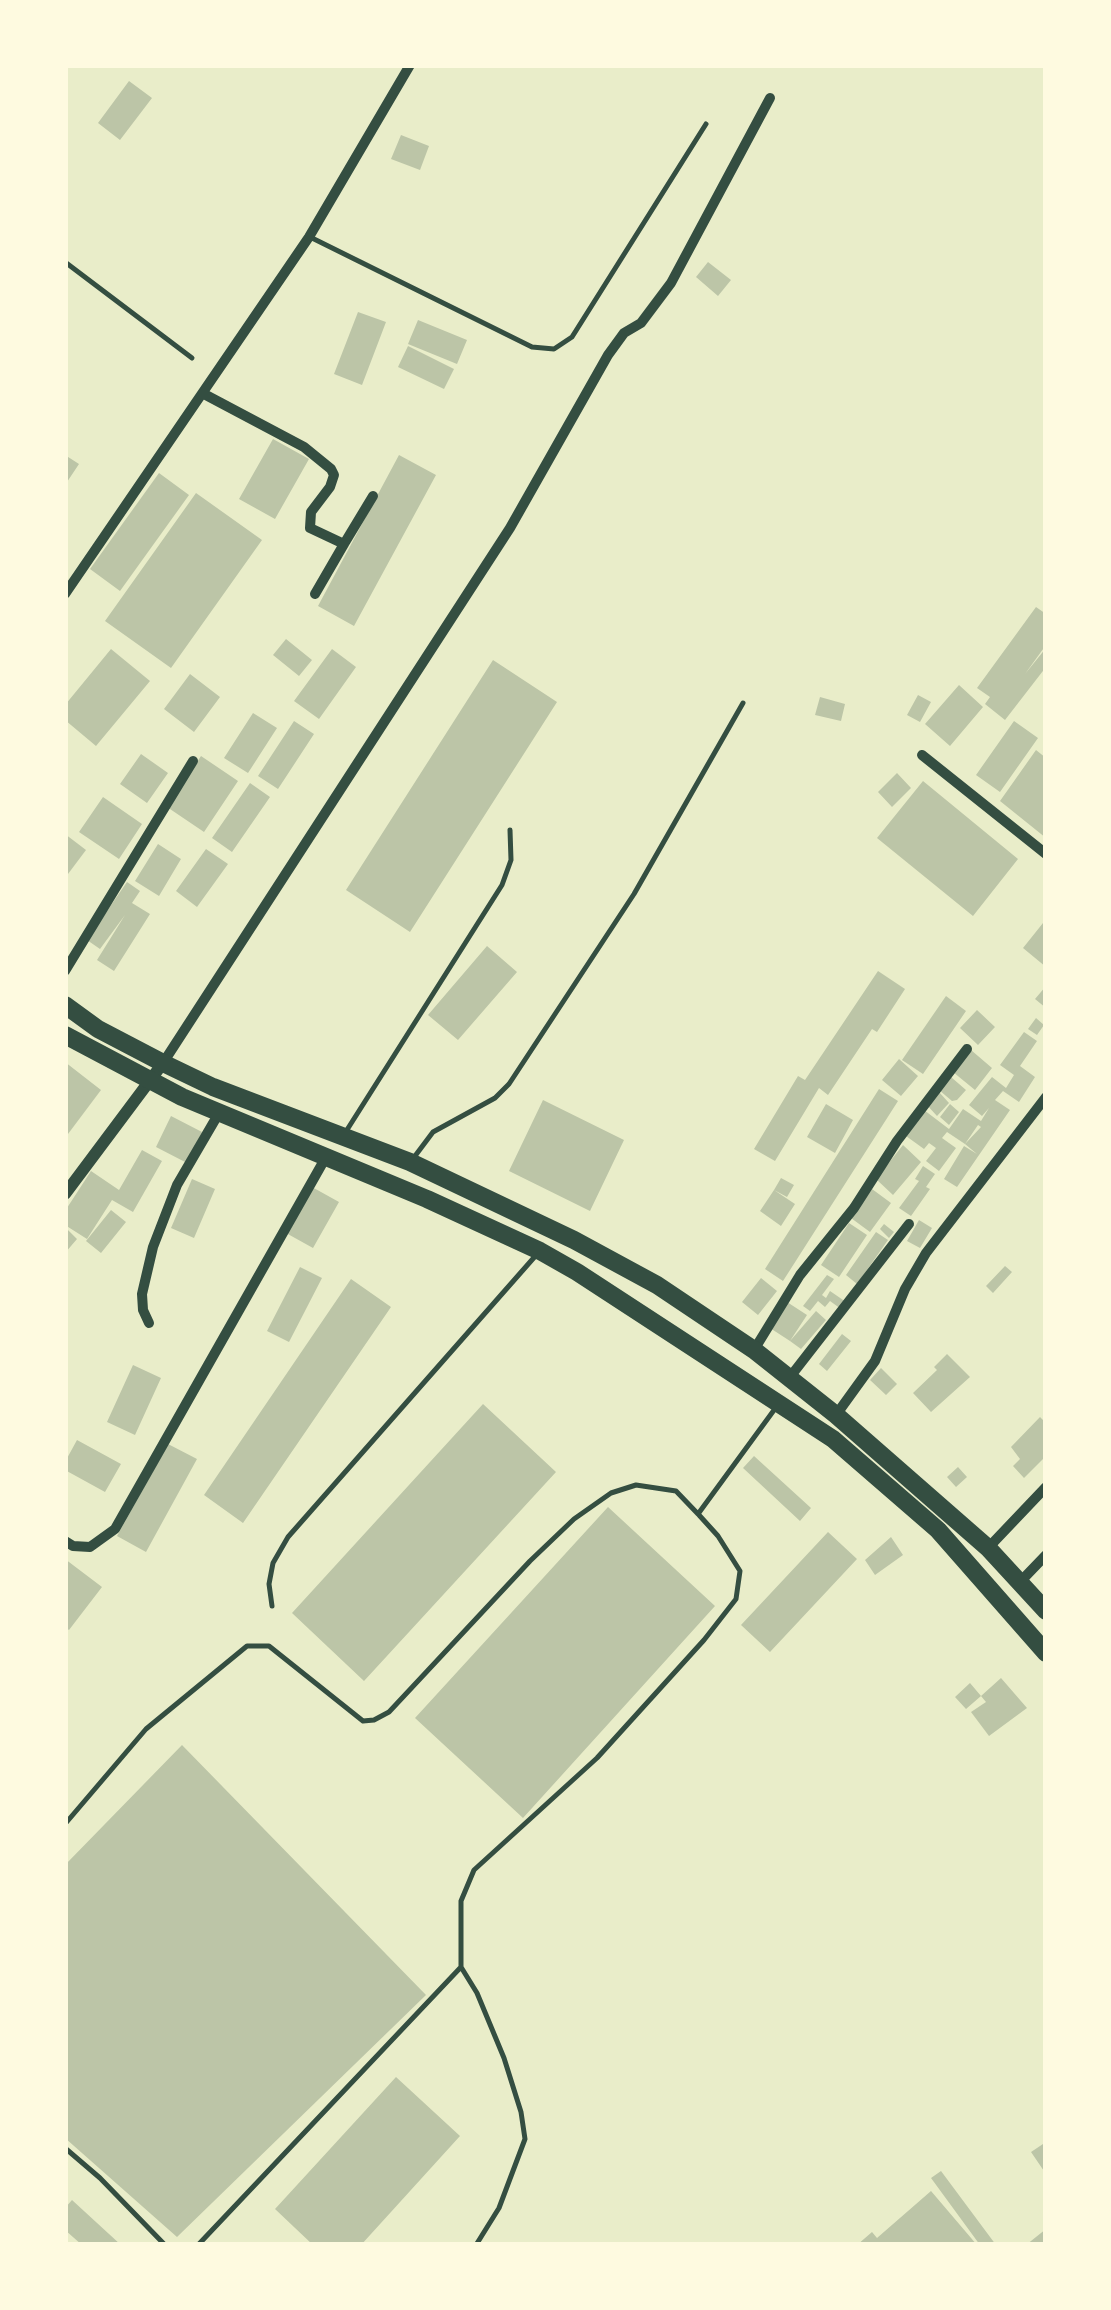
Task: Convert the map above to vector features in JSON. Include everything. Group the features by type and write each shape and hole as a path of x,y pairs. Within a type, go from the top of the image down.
{"highway":[{"path":"65,1005 98,1029 162,1063 213,1087 410,1162 640,1276 790,1377 988,1548 1046,1611"},
{"path":"65,1036 218,1113 327,1156 540,1251 780,1402 843,1447 938,1530 1046,1654"}],"street":[{"path":"65,594 309,236 410,65"},
{"path":"65,1194 162,1063 510,528 608,355 624,333 641,323 671,283 770,98"},
{"path":"204,394 304,447 331,468 334,475 311,512 310,528 344,544"},
{"path":"315,594 373,496"},
{"path":"922,755 1046,854"},
{"path":"65,971 193,761"},
{"path":"754,1350 800,1275 854,1208 897,1142 967,1049"},
{"path":"836,1415 875,1361 926,1253 1046,1096"},
{"path":"149,1323 142,1310 142,1294 153,1248 177,1185 218,1113"},
{"path":"65,1540 73,1546 90,1548 115,1529 327,1156"},
{"path":"790,1377 909,1224"},
{"path":"988,1548 1046,1487"},
{"path":"1021,1581 1046,1556"}],"lane":[{"path":"309,236 532,347 554,349 572,337 706,124"},
{"path":"65,262 192,358"},
{"path":"410,1162 433,1132 495,1098 508,1084 634,894 743,703"},
{"path":"344,1136 502,884 511,860 510,830"},
{"path":"272,1606 269,1584 273,1564 288,1536 540,1251"},
{"path":"698,1514 780,1402"},
{"path":"65,1824 146,1730 247,1646 269,1646 355,1716 363,1721 374,1720 389,1712 559,1533 610,1493 636,1485 676,1491 718,1536 740,1572 736,1598 704,1640 597,1758 474,1870 461,1901 461,1968 477,1993 504,2058 525,2139 499,2208 476,2245"},
{"path":"198,2245 461,1968"},
{"path":"65,2148 165,2245"}],"building":[{"path":"129,81 152,98 120,140 98,123"},
{"path":"401,135 429,146 420,170 391,159"},
{"path":"708,262 731,280 718,296 696,277"},
{"path":"358,312 386,322 362,385 334,374"},
{"path":"418,320 467,340 457,364 408,344"},
{"path":"408,346 454,369 444,389 398,367"},
{"path":"273,439 309,459 275,519 239,499"},
{"path":"65,455 79,464 65,485"},
{"path":"399,455 436,475 354,626 318,606"},
{"path":"159,473 189,495 120,591 90,569"},
{"path":"196,493 262,540 171,668 105,621"},
{"path":"1036,607 1046,614 1046,645 1025,674 1046,648 1046,667 1005,720 985,704 990,697 977,688"},
{"path":"286,639 312,660 299,676 273,655"},
{"path":"111,649 150,681 96,746 65,720 65,705"},
{"path":"332,649 356,667 319,719 294,701"},
{"path":"493,660 557,702 410,932 346,890"},
{"path":"190,674 220,697 194,732 164,709"},
{"path":"959,685 983,707 950,746 925,724"},
{"path":"918,695 931,702 920,722 907,715"},
{"path":"820,697 845,704 841,721 815,715"},
{"path":"253,713 277,728 248,773 224,758"},
{"path":"294,721 314,734 278,789 258,776"},
{"path":"1014,721 1038,738 1000,792 976,775"},
{"path":"1036,750 1046,758 1046,838 1000,801"},
{"path":"141,754 168,773 147,803 120,784"},
{"path":"201,756 238,781 204,832 167,807"},
{"path":"897,773 911,788 892,807 878,792"},
{"path":"923,781 1018,859 973,916 877,838"},
{"path":"250,783 270,797 232,852 212,838"},
{"path":"103,797 142,824 119,859 79,832"},
{"path":"65,834 86,850 65,878"},
{"path":"158,844 181,859 159,896 135,881"},
{"path":"206,849 228,864 197,907 176,891"},
{"path":"127,882 140,891 132,903 150,914 114,971 97,960 125,915 100,949 87,940"},
{"path":"1043,923 1046,926 1046,967 1023,948"},
{"path":"487,946 517,972 458,1040 428,1015"},
{"path":"878,971 905,989 877,1032 872,1029 828,1095 819,1088 775,1161 754,1149 798,1076 805,1080"},
{"path":"1046,986 1046,1008 1035,999"},
{"path":"946,996 966,1011 923,1074 902,1060"},
{"path":"977,1010 995,1027 978,1045 960,1028"},
{"path":"1036,1018 1044,1025 1037,1035 1028,1029"},
{"path":"1024,1032 1037,1041 1020,1066 1035,1077 1019,1102 1003,1091 995,1100 1010,1110 957,1187 944,1179 964,1146 977,1154 947,1132 942,1138 956,1148 939,1171 926,1161 936,1148 929,1143 924,1149 906,1136 924,1110 949,1129 963,1109 981,1121 989,1108 982,1116 969,1105 992,1077 1006,1088 1014,1075 1000,1065"},
{"path":"971,1050 992,1068 975,1090 953,1072"},
{"path":"899,1059 918,1076 901,1096 882,1080"},
{"path":"65,1062 101,1090 65,1138"},
{"path":"951,1077 966,1090 952,1101 939,1090"},
{"path":"879,1089 898,1101 783,1281 765,1269"},
{"path":"939,1092 949,1103 937,1116 926,1104"},
{"path":"543,1100 624,1140 590,1211 509,1171"},
{"path":"826,1104 853,1120 835,1153 807,1137"},
{"path":"950,1104 959,1112 949,1125 940,1117"},
{"path":"171,1116 202,1132 187,1163 156,1147"},
{"path":"903,1145 921,1162 893,1195 876,1179"},
{"path":"142,1150 162,1161 133,1212 112,1200 87,1239 65,1225 65,1211 91,1171 119,1190"},
{"path":"923,1166 935,1174 926,1187 930,1189 911,1216 899,1208 919,1181 915,1179"},
{"path":"781,1178 794,1185 787,1197 774,1190"},
{"path":"192,1179 215,1189 194,1238 171,1228"},
{"path":"312,1187 339,1202 313,1248 286,1233"},
{"path":"872,1189 891,1203 870,1232 851,1218"},
{"path":"774,1190 795,1204 781,1226 760,1211"},
{"path":"111,1210 126,1222 101,1253 86,1241"},
{"path":"919,1220 932,1228 920,1248 907,1241"},
{"path":"849,1223 867,1235 839,1277 821,1265"},
{"path":"884,1224 894,1232 889,1238 880,1229"},
{"path":"65,1227 77,1239 65,1253"},
{"path":"876,1232 888,1240 857,1284 846,1275"},
{"path":"1005,1266 1012,1272 993,1293 986,1286"},
{"path":"300,1267 322,1278 289,1342 267,1331"},
{"path":"827,1275 834,1279 822,1295 826,1298 830,1291 846,1302 841,1309 830,1301 825,1307 818,1301 810,1311 803,1306"},
{"path":"761,1278 777,1291 758,1315 742,1302"},
{"path":"351,1279 391,1307 243,1523 204,1495"},
{"path":"787,1302 807,1315 790,1341 770,1328"},
{"path":"816,1311 826,1320 801,1349 790,1341"},
{"path":"842,1334 851,1341 827,1371 819,1364"},
{"path":"947,1354 970,1377 931,1412 913,1393"},
{"path":"133,1365 161,1378 135,1435 107,1422"},
{"path":"881,1368 897,1384 886,1395 870,1380"},
{"path":"483,1404 556,1472 364,1681 292,1613"},
{"path":"1040,1417 1046,1423 1046,1456 1024,1478 1013,1466 1020,1459 1011,1447"},
{"path":"77,1440 121,1464 105,1492 65,1470"},
{"path":"168,1444 197,1459 146,1552 117,1536"},
{"path":"754,1456 811,1508 800,1521 743,1468"},
{"path":"958,1467 967,1477 956,1487 947,1477"},
{"path":"608,1507 715,1606 523,1818 415,1718"},
{"path":"828,1532 857,1559 770,1652 741,1625"},
{"path":"891,1537 903,1555 875,1575 865,1560"},
{"path":"65,1559 102,1587 69,1630 65,1627"},
{"path":"1001,1678 1027,1708 989,1736 971,1712 986,1702 981,1696"},
{"path":"970,1683 981,1696 966,1709 955,1697"},
{"path":"182,1745 426,1995 177,2237 65,2138 65,1865"},
{"path":"396,2077 460,2136 361,2245 313,2245 275,2209"},
{"path":"1046,2142 1046,2174 1031,2152"},
{"path":"941,2171 996,2245 980,2245 931,2178"},
{"path":"931,2191 977,2245 857,2245 872,2232 877,2238"},
{"path":"72,2200 121,2245 82,2245 65,2230 65,2208"},
{"path":"1046,2229 1046,2245 1026,2245"}]}
